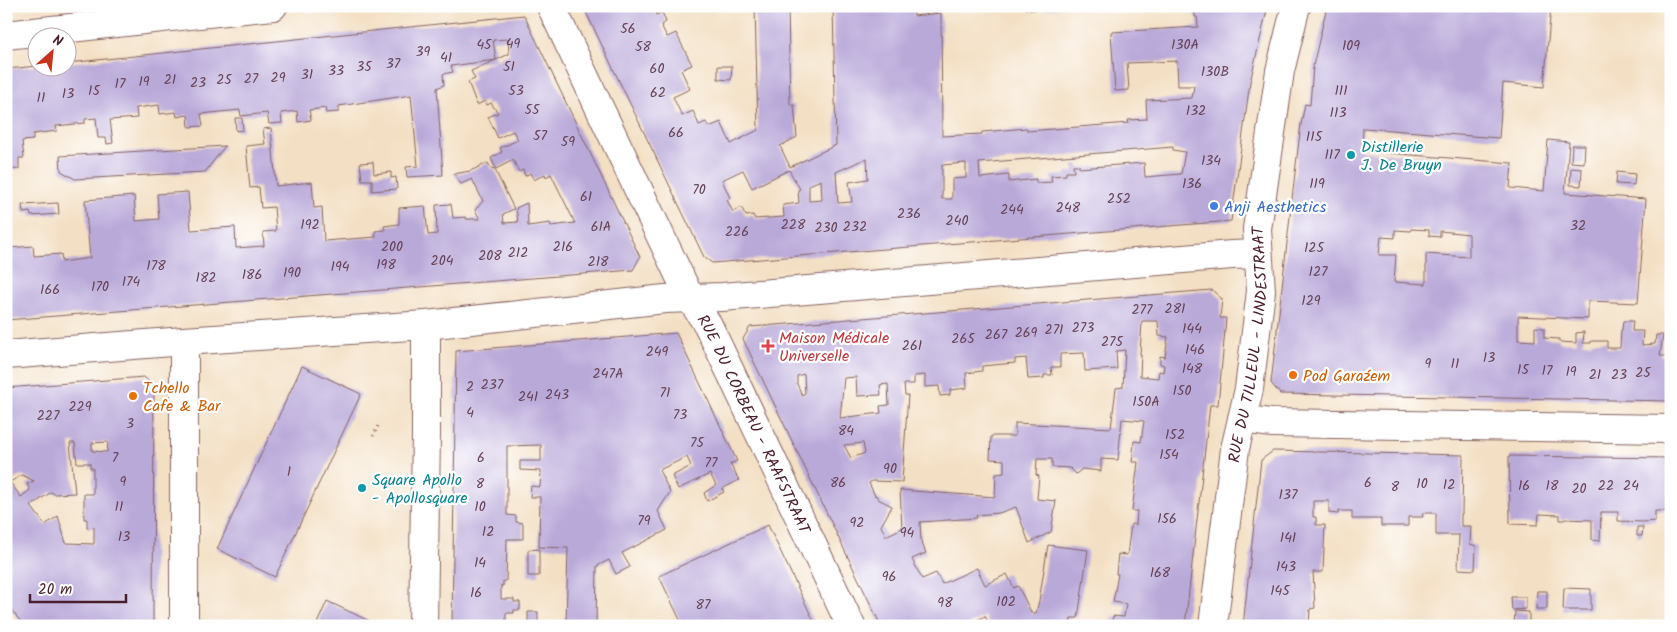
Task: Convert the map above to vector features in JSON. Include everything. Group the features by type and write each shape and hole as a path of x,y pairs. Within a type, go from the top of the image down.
{"street":[{"path":"6,35 273,6"},
{"name":"RUE DU CORBEAU - RAAFSTRAAT","path":"551,6 690,298 708,325 851,626"},
{"name":"RUE DU TILLEUL - LINDESTRAAT","path":"1213,626 1235,448 1249,389 1261,291 1257,229 1280,72 1296,6"},
{"path":"6,355 426,325 665,299 732,296 1232,254 1258,254"},
{"path":"423,626 426,325"},
{"path":"184,341 184,626"},
{"path":"1242,419 1271,423 1671,429"}],"path":[{"path":"373,436 378,426"}],"building":[{"path":"583,6 653,6 656,15 662,12 666,22 661,25 667,37 676,33 692,65 681,70 690,89 673,97 682,116 693,111 699,125 706,122 709,127 721,122 731,144 758,130 755,6 788,6 790,105 794,105 797,137 780,146 790,167 836,145 833,6 864,6 864,9 914,6 914,16 941,13 942,136 982,134 982,132 1027,128 1027,131 1129,123 1128,120 1147,119 1146,100 1192,98 1194,86 1178,86 1177,61 1127,63 1129,90 1115,91 1111,32 1198,27 1194,6 1268,6 1250,82 1231,221 712,263 704,257","holes":["1173,147 1173,150 1185,152 1181,174 1145,177 1144,163 1079,168 1079,165 1073,165 1074,172 1066,172 1066,175 1051,176 1052,182 1036,183 1036,179 1009,182 1009,175 980,178 979,163","867,158 868,179 849,182 852,202 838,203 836,172","966,163 966,178 952,179 952,199 942,199 942,165","743,170 752,188 789,170 800,189 798,190 799,203 783,205 784,217 755,219 753,215 746,216 741,207 733,212 727,200 730,198 722,180","821,180 822,200 809,201 809,185"]},
{"path":"919,6 937,6 937,12 919,11"},
{"path":"1025,6 1061,6 1061,8 1030,10 1030,8 1025,9"},
{"path":"1327,6 1551,6 1544,87 1503,83 1499,138 1363,128 1362,151 1512,163 1510,188 1544,191 1548,140 1569,142 1565,193 1646,199 1638,303 1588,301 1588,319 1518,316 1518,340 1535,341 1535,327 1544,328 1544,338 1559,339 1559,342 1576,343 1576,333 1584,332 1583,343 1607,341 1607,348 1620,348 1623,321 1633,321 1632,331 1643,331 1642,345 1655,344 1656,335 1663,335 1660,356 1671,356 1671,401 1280,394 1271,383 1301,124 1305,104 1310,105 1313,66","holes":["1395,230 1429,230 1429,236 1440,237 1440,231 1469,234 1469,257 1426,254 1426,284 1394,282 1396,255 1379,255 1381,237 1395,238"]},
{"path":"524,15 640,257 633,270 6,320 6,260 10,260 9,248 33,246 34,256 61,254 62,262 90,258 85,200 134,196 136,221 159,219 157,194 188,192 191,230 235,227 236,248 264,246 263,232 276,231 274,207 261,208 259,187 250,188 246,146 265,144 263,129 271,128 276,186 312,182 314,208 322,207 324,241 376,237 375,231 385,230 384,226 399,224 399,208 425,206 428,235 437,234 436,205 451,204 453,218 480,219 475,210 483,201 472,179 461,184 454,174 470,171 488,163 491,169 494,168 514,209 503,214 504,223 518,222 516,208 527,203 528,226 550,223 551,226 575,223 551,174 546,177 545,174 534,180 530,173 525,176 523,170 519,172 513,160 496,169 491,158 502,152 500,148 518,140 513,131 498,138 488,117 498,113 491,103 487,105 485,101 477,105 468,82 475,79 471,71 496,60 451,66 453,72 443,74 444,85 437,88 443,175 407,177 406,167 418,166 411,95 339,106 339,112 326,113 325,108 309,110 311,120 298,122 297,111 281,113 282,123 269,124 267,113 241,116 240,110 201,114 203,126 189,127 188,115 177,117 176,112 160,114 159,105 136,108 137,118 110,120 113,143 107,144 106,138 98,138 96,118 85,119 85,123 56,126 57,131 33,134 33,140 22,141 24,158 19,158 19,169 6,170 6,69 28,67 28,78 78,78 78,62","holes":["508,39 509,54 496,60 493,40"]},
{"path":"718,66 732,66 731,80 718,79"},
{"path":"235,118 242,118 243,130 236,131"},
{"path":"1572,145 1585,145 1584,163 1571,162"},
{"path":"225,146 205,172 75,179 61,171 60,156"},
{"path":"373,162 374,174 391,172 391,178 396,177 397,189 372,191 372,180 362,180 360,163"},
{"path":"1571,168 1582,169 1581,186 1570,185"},
{"path":"1617,172 1635,174 1634,185 1616,184"},
{"path":"58,203 59,214 31,216 30,212 23,213 22,205"},
{"path":"1212,290 1222,299 1220,318 1226,318 1218,405 1210,405 1185,626 1111,626 1113,616 1124,617 1126,604 1113,602 1118,574 1116,574 1118,554 1127,555 1131,524 1136,525 1137,511 1132,511 1138,462 1132,462 1134,441 1141,442 1144,421 1122,419 1118,460 1101,459 1101,471 1082,469 1076,474 1070,468 1052,467 1052,459 1037,459 1036,475 1039,476 1037,499 1056,501 1051,532 1029,543 1016,507 999,513 976,515 977,518 920,522 921,541 926,553 912,559 922,579 936,573 942,584 977,568 985,585 1007,574 1014,588 1018,586 1032,614 1036,613 1039,601 1048,545 1088,550 1078,618 1071,618 1070,626 990,626 985,616 966,626 881,626 743,339 750,327","holes":["1142,321 1158,321 1159,336 1168,337 1165,357 1160,356 1160,364 1164,365 1163,372 1159,371 1158,378 1140,376","1125,350 1123,387 1116,388 1111,428 1015,423 1015,436 991,436 990,459 1004,460 1004,473 996,474 995,497 900,490 902,528 886,536 881,526 892,506 878,499 869,483 872,481 902,482 908,395 905,395 904,384 914,384 914,376 925,375 925,387 939,386 940,396 950,395 950,390 967,388 966,373 982,371 982,366 1015,363 1015,359 1026,358 1028,379 1044,378 1044,375 1052,375 1051,367 1060,367 1060,354 1084,353 1085,371 1117,369 1116,351","804,374 805,393 802,395 797,384 797,376","856,377 857,396 881,395 880,385 888,384 889,405 880,406 881,413 840,418 844,378","863,443 865,453 851,458 844,445"]},
{"path":"676,333 737,461 730,464 739,480 722,489 724,492 707,501 704,493 716,485 710,474 678,489 672,476 691,466 687,457 659,470 670,492 658,511 667,530 622,553 630,567 616,574 609,560 597,566 596,626 566,626 568,548 539,547 540,497 530,497 531,486 540,487 541,471 520,470 520,461 541,461 541,445 507,446 507,515 516,516 516,522 523,523 523,539 507,539 506,581 503,581 503,586 501,585 501,599 514,599 514,602 520,602 520,610 514,610 514,613 506,613 506,626 452,626 456,351"},
{"path":"302,366 361,394 275,577 217,549"},
{"path":"144,377 154,386 153,626 24,626 6,603 6,388","holes":["108,442 107,452 92,451 92,443","70,443 75,443 77,463 90,463 90,468 93,468 93,494 84,494 84,519 87,519 87,528 94,527 94,544 66,543 58,516 45,525 31,506 51,492 54,494 75,493","22,475 34,481 27,484 30,490 21,497 10,482"]},
{"path":"1273,451 1463,455 1461,526 1471,526 1470,544 1476,546 1475,570 1458,569 1459,535 1436,535 1436,513 1422,513 1423,517 1408,517 1408,526 1381,526 1381,519 1352,519 1352,511 1339,511 1338,514 1329,513 1329,501 1313,501 1313,517 1316,517 1316,525 1325,525 1323,572 1313,572 1315,608 1310,609 1309,626 1243,626 1261,460"},
{"path":"1509,456 1671,458 1671,511 1655,511 1655,521 1643,522 1618,521 1618,512 1601,512 1600,541 1592,540 1592,520 1560,520 1560,515 1539,514 1538,525 1510,524"},
{"path":"768,525 816,626 683,626 659,576"},
{"path":"1637,527 1643,527 1642,536 1637,536"},
{"path":"539,549 539,576 528,576 528,550"},
{"path":"1564,588 1591,589 1591,610 1563,610"},
{"path":"1537,591 1547,591 1547,609 1536,609"},
{"path":"1511,597 1526,597 1526,609 1512,610"},
{"path":"327,601 380,626 316,626"},
{"path":"1515,611 1529,612 1529,626 1514,626"},
{"path":"528,612 538,612 538,626 528,626"}],"place":[{"name":"Distillerie J. De Bruyn","path":"1351,155"},
{"name":"Anji Aesthetics","path":"1214,206"},
{"name":"Maison Médicale Universelle","path":"768,346"},
{"name":"Pod Garaźem","path":"1293,375"},
{"name":"Tchello Cafe & Bar","path":"133,396"},
{"name":"Square Apollo - Apollosquare","path":"362,488"}]}
